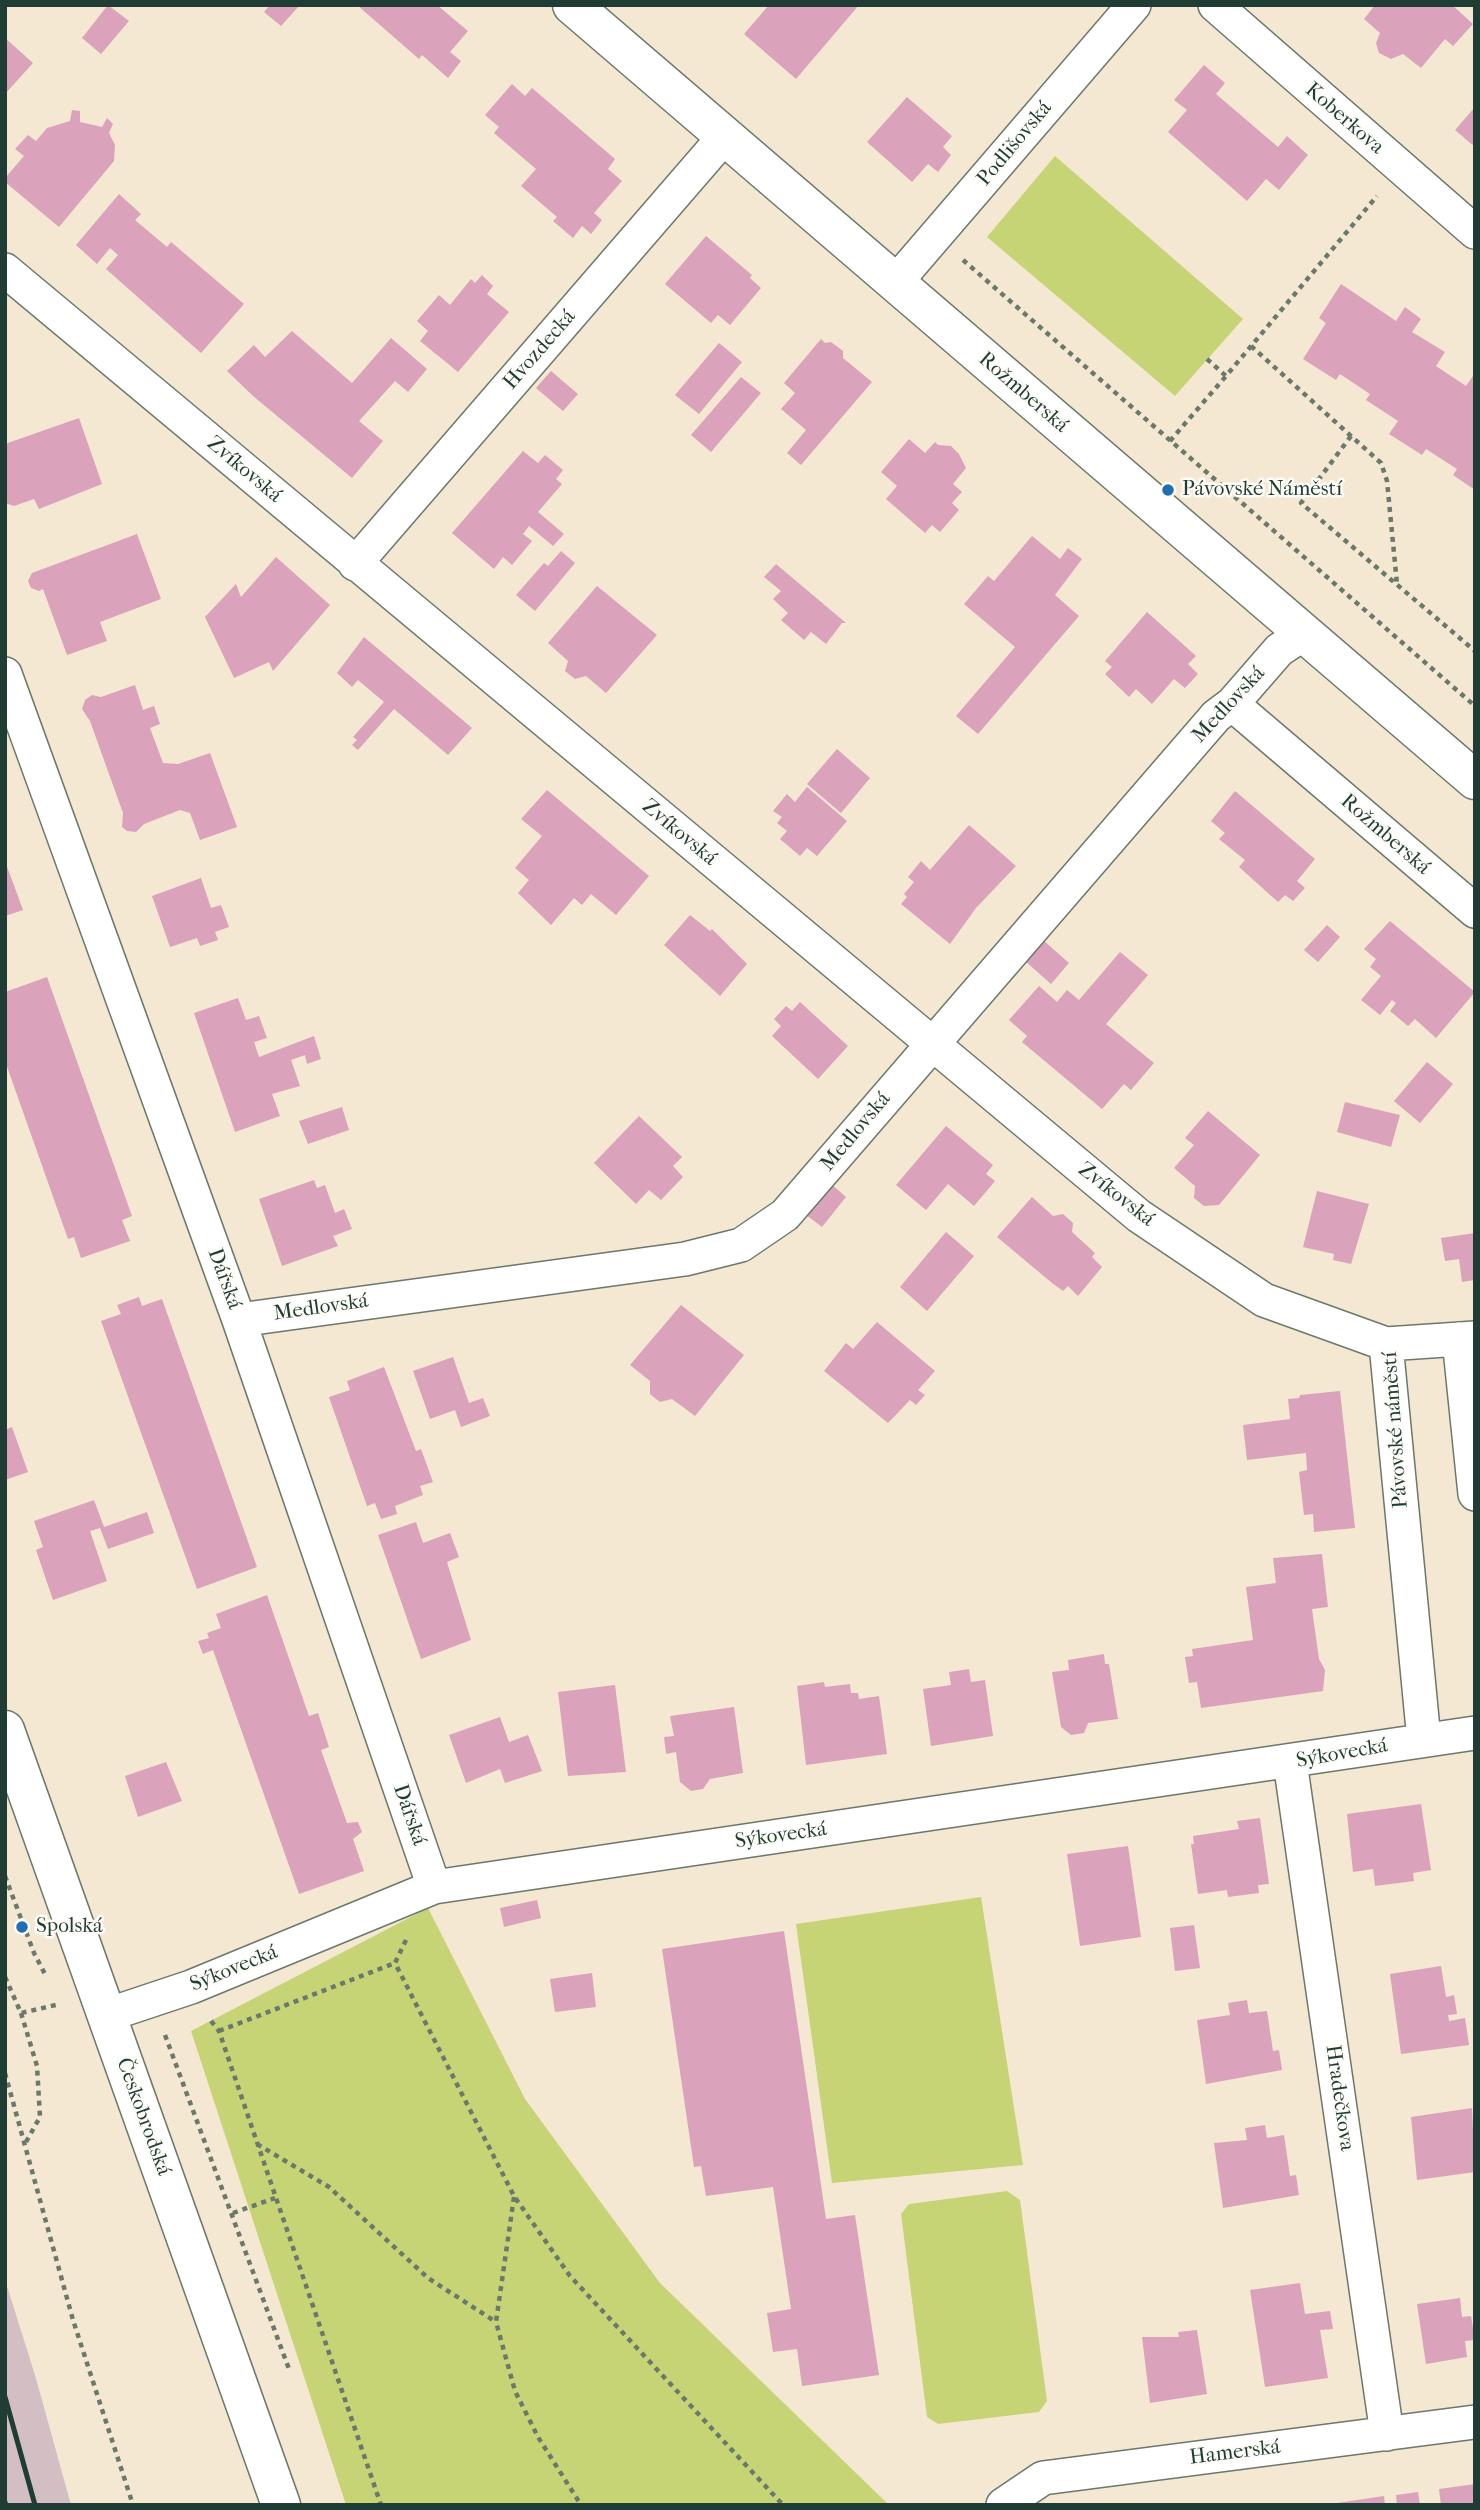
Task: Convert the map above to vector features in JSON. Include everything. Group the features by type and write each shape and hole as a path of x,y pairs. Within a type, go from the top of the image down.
{"street":[{"name":"Rožmberská","path":"572,5 1475,780"},
{"name":"Podlišovská","path":"895,282 1134,5"},
{"name":"Koberkova","path":"1215,5 1475,232"},
{"name":"Hvozdecká","path":"355,564 725,136"},
{"name":"Zvíkovská","path":"5,270 1139,1216 1264,1300 1386,1344"},
{"name":"Medlovská","path":"239,1320 685,1259 741,1245 785,1215 1216,716 1232,704 1279,650 1303,634"},
{"name":"Dářská","path":"5,674 239,1320 434,1886"},
{"name":"Rožmberská","path":"1232,704 1475,911"},
{"name":"Pávovské náměstí","path":"1424,1740 1386,1344 1467,1339 1475,1494"},
{"name":"Českobrodská","path":"5,1730 281,2505"},
{"name":"Sýkovecká","path":"107,2015 191,1987 434,1886 1475,1733"},
{"name":"Hradečkova","path":"1290,1762 1387,2434"},
{"name":"Hamerská","path":"1003,2505 1043,2478 1475,2422"}],"path":[{"path":"1170,441 1400,169"},
{"path":"936,236 1475,706"},
{"path":"1251,346 1381,463 1387,481 1398,585"},
{"path":"1208,359 1226,376"},
{"path":"1351,436 1301,503 1475,651"},
{"path":"5,1876 34,1953"},
{"path":"219,2031 395,1963 434,1886"},
{"path":"395,1963 514,2196 570,2276 783,2505"},
{"path":"5,1977 21,2013 37,2066 40,2117 26,2143"},
{"path":"21,2013 61,2004"},
{"path":"207,2016 219,2031 381,2505"},
{"path":"161,2023 289,2370"},
{"path":"5,2074 73,2320 133,2505"},
{"path":"257,2144 330,2187 428,2278 496,2322"},
{"path":"514,2196 496,2322 515,2391 538,2437 581,2505"},
{"path":"233,2213 275,2198"}],"shaded area":[{"path":"5,2280 35,2375 71,2505 5,2505"}],"green space":[{"path":"1055,156 1243,319 1175,396 987,237"},
{"path":"981,1897 1023,2165 832,2183 796,1924"},
{"path":"428,1908 525,2099 660,2283 889,2505 346,2505 191,2031"},
{"path":"1007,2191 1020,2200 1047,2401 1039,2412 938,2424 927,2417 901,2214 909,2204"}],"building":[{"path":"108,5 129,21 101,54 82,38"},
{"path":"270,5 300,5 281,26 264,12"},
{"path":"357,5 437,5 468,31 450,52 461,61 448,78 422,55 419,59"},
{"path":"769,5 859,5 796,79 744,34"},
{"path":"1375,5 1452,5 1473,24 1453,46 1445,39 1421,68 1403,54 1391,59 1379,53 1376,43 1380,33 1364,19"},
{"path":"5,38 33,63 5,94"},
{"path":"1204,65 1225,83 1216,94 1278,147 1287,136 1308,155 1279,190 1266,179 1247,201 1168,132 1187,110 1174,100"},
{"path":"512,84 525,96 532,88 615,159 608,169 622,181 594,213 602,220 591,234 582,226 573,238 553,221 557,217 521,186 536,169 494,133 499,127 485,115"},
{"path":"907,97 952,136 943,147 951,155 938,172 928,164 912,182 867,142"},
{"path":"1475,107 1475,147 1455,130"},
{"path":"72,110 80,111 80,122 102,127 107,118 113,124 109,133 115,145 114,161 59,227 5,182 5,178 24,156 15,149 28,135 36,141 47,128 70,121"},
{"path":"119,194 141,214 135,220 167,247 171,242 244,304 201,353 106,269 118,255 110,248 97,264 76,245"},
{"path":"706,236 752,275 750,278 761,288 730,325 718,315 711,323 665,284"},
{"path":"482,275 493,286 487,294 509,312 458,372 420,341 428,331 417,321 439,295 450,305 471,279 475,283"},
{"path":"1341,284 1396,321 1405,307 1421,319 1412,332 1445,352 1436,366 1466,386 1475,373 1475,490 1453,475 1457,469 1426,449 1422,455 1389,434 1398,421 1366,400 1370,394 1340,374 1336,380 1303,359 1326,323 1319,318"},
{"path":"292,331 352,383 391,338 427,369 408,392 395,381 359,421 383,441 352,478 227,371 254,345 265,357"},
{"path":"821,339 825,343 831,342 843,351 843,358 872,382 801,465 787,453 806,430 781,409 795,393 784,383"},
{"path":"719,343 742,362 699,414 675,395"},
{"path":"551,371 578,394 563,411 536,388"},
{"path":"741,377 761,393 711,452 691,435"},
{"path":"79,418 102,484 39,509 34,499 14,506 5,503 5,444"},
{"path":"909,439 925,453 935,442 938,445 951,446 959,454 966,468 953,484 962,492 952,503 959,510 940,532 932,525 925,533 886,499 897,486 881,472"},
{"path":"523,451 538,463 545,455 563,470 556,479 562,484 538,512 564,534 553,546 529,526 523,534 532,541 512,565 503,557 494,569 452,533"},
{"path":"137,534 161,599 100,622 107,641 67,655 43,589 39,591 31,588 28,581 32,573"},
{"path":"1032,536 1060,559 1068,548 1082,559 1055,595 1079,616 978,734 956,716 1015,647 964,604 988,576 994,581"},
{"path":"561,551 575,563 535,611 516,595 544,563 548,566"},
{"path":"276,557 330,605 273,671 269,662 234,678 205,617 236,584 241,597"},
{"path":"776,564 846,623 842,623 826,644 811,632 804,640 781,620 788,613 773,599 781,591 764,577"},
{"path":"597,586 657,635 606,693 586,676 575,679 565,671 568,661 548,643"},
{"path":"1147,612 1196,656 1188,664 1198,674 1185,688 1174,679 1152,704 1136,689 1129,697 1105,674 1112,667 1105,661"},
{"path":"364,637 472,728 448,755 394,709 358,750 352,745 357,740 353,737 384,702 358,680 352,687 337,673"},
{"path":"135,685 143,710 154,706 160,724 150,728 163,763 178,764 210,753 237,827 200,840 190,813 180,810 144,824 136,832 122,827 123,813 90,721 82,709 85,700 92,695 101,697"},
{"path":"837,749 870,778 841,813 807,784"},
{"path":"807,787 847,821 817,856 807,848 800,856 780,839 787,831 777,823 782,817 773,811 787,794 795,802"},
{"path":"547,790 649,876 616,915 591,894 582,905 574,898 551,925 518,893 529,880 515,868 542,836 521,819"},
{"path":"1235,791 1315,859 1297,881 1305,888 1293,901 1285,895 1278,902 1239,867 1245,860 1219,839 1225,833 1211,821"},
{"path":"969,825 1016,866 976,908 950,944 901,904 907,897 904,894 914,882 908,877 921,861 930,870"},
{"path":"5,861 23,910 5,916"},
{"path":"201,878 211,908 221,905 229,927 215,932 218,940 200,946 197,938 170,947 152,896"},
{"path":"690,915 710,931 712,929 747,964 720,996 664,945"},
{"path":"1390,921 1475,992 1436,1038 1415,1019 1408,1026 1390,1011 1396,1003 1392,1000 1380,1015 1361,1000 1381,976 1370,967 1376,959 1364,949"},
{"path":"1327,925 1340,937 1318,962 1304,950"},
{"path":"1043,940 1069,963 1051,984 1025,961"},
{"path":"1120,952 1148,975 1106,1024 1154,1063 1131,1090 1124,1084 1102,1109 1022,1042 1027,1036 1009,1020 1039,986 1057,1002 1067,990 1079,1000"},
{"path":"47,977 132,1216 122,1220 130,1241 81,1258 74,1237 68,1239 5,1061 5,992"},
{"path":"238,998 246,1020 259,1016 267,1038 254,1042 259,1057 314,1036 321,1059 307,1064 305,1055 291,1060 300,1086 272,1094 280,1116 235,1132 194,1013"},
{"path":"800,1002 848,1046 818,1079 772,1036 781,1026 774,1019 786,1006 792,1011"},
{"path":"1427,1062 1453,1084 1420,1123 1394,1101"},
{"path":"1345,1102 1400,1115 1391,1147 1337,1132"},
{"path":"342,1107 349,1130 308,1144 299,1121"},
{"path":"1208,1111 1260,1155 1219,1205 1204,1206 1194,1198 1195,1186 1174,1168 1194,1145 1185,1138"},
{"path":"639,1116 682,1157 673,1166 683,1177 661,1200 649,1190 636,1204 594,1163"},
{"path":"946,1126 993,1165 986,1174 995,1181 974,1206 948,1184 926,1210 896,1185"},
{"path":"314,1180 317,1188 325,1185 335,1213 344,1209 352,1229 333,1236 338,1246 282,1266 259,1199"},
{"path":"830,1183 846,1197 822,1227 805,1214"},
{"path":"1317,1191 1369,1204 1351,1264 1333,1260 1334,1254 1303,1247"},
{"path":"1032,1197 1053,1216 1063,1214 1073,1223 1072,1232 1095,1253 1092,1257 1102,1267 1078,1296 1068,1286 1063,1291 1052,1283 997,1237"},
{"path":"946,1232 974,1256 927,1311 900,1287"},
{"path":"1475,1233 1475,1280 1462,1282 1459,1259 1445,1261 1441,1238"},
{"path":"139,1297 142,1306 162,1299 257,1567 197,1589 101,1321 121,1314 117,1305"},
{"path":"681,1305 744,1355 695,1416 672,1399 660,1402 650,1394 650,1381 630,1365"},
{"path":"877,1322 935,1371 918,1390 925,1395 916,1405 910,1400 888,1423 824,1371 846,1343 853,1349"},
{"path":"453,1357 469,1403 483,1398 490,1416 461,1427 455,1410 430,1419 413,1371"},
{"path":"384,1367 416,1451 421,1449 433,1482 420,1486 423,1495 395,1506 397,1514 381,1519 375,1503 367,1506 329,1397 350,1390 347,1381"},
{"path":"1340,1391 1355,1528 1314,1532 1313,1514 1304,1515 1299,1472 1307,1470 1306,1453 1247,1460 1243,1425 1290,1419 1288,1399 1299,1398 1300,1395"},
{"path":"12,1427 28,1472 5,1480 5,1430"},
{"path":"94,1500 104,1527 147,1512 154,1533 108,1549 100,1528 90,1531 107,1581 53,1600 36,1550 43,1547 34,1521"},
{"path":"416,1522 423,1543 450,1533 459,1557 447,1562 471,1640 421,1659 378,1535"},
{"path":"1322,1554 1328,1607 1312,1609 1319,1659 1325,1670 1323,1691 1201,1708 1197,1682 1189,1683 1185,1657 1193,1656 1192,1649 1253,1640 1246,1587 1276,1583 1273,1558"},
{"path":"267,1595 309,1716 318,1713 329,1747 321,1750 347,1823 358,1822 362,1832 353,1839 364,1871 299,1894 213,1650 203,1654 198,1641 209,1638 207,1633 221,1628 216,1614"},
{"path":"1104,1654 1105,1664 1109,1664 1118,1719 1088,1723 1084,1733 1071,1735 1061,1727 1052,1672 1069,1670 1068,1660"},
{"path":"969,1669 971,1682 985,1680 993,1736 931,1746 923,1689 951,1685 949,1672"},
{"path":"824,1682 825,1687 850,1684 851,1693 858,1693 859,1699 879,1696 887,1754 806,1765 797,1686"},
{"path":"615,1685 626,1772 568,1776 558,1692"},
{"path":"734,1707 743,1773 710,1779 703,1789 691,1791 680,1782 676,1752 666,1754 664,1737 674,1736 670,1716"},
{"path":"500,1717 509,1742 528,1735 542,1771 505,1783 500,1769 466,1783 449,1735"},
{"path":"166,1762 182,1801 138,1817 125,1776"},
{"path":"1421,1804 1431,1870 1413,1873 1414,1881 1375,1886 1373,1869 1353,1872 1347,1814"},
{"path":"1260,1818 1269,1884 1258,1885 1259,1893 1228,1897 1227,1890 1198,1894 1191,1844 1194,1844 1193,1836 1239,1829 1237,1821"},
{"path":"1128,1846 1141,1937 1080,1946 1067,1854"},
{"path":"537,1900 541,1918 504,1927 500,1908"},
{"path":"1194,1925 1200,1968 1175,1971 1170,1928"},
{"path":"784,1931 826,2219 855,2215 879,2375 802,2386 797,2349 773,2352 767,2313 791,2309 773,2187 706,2196 701,2166 694,2167 662,1949"},
{"path":"1441,1966 1446,1997 1454,1995 1457,2014 1448,2015 1449,2021 1465,2018 1469,2045 1401,2054 1390,1974"},
{"path":"592,1973 596,2007 555,2012 550,1979"},
{"path":"1247,2000 1249,2013 1267,2011 1273,2051 1279,2050 1282,2070 1206,2084 1197,2020 1230,2015 1228,2003"},
{"path":"1472,2108 1475,2172 1417,2180 1411,2117"},
{"path":"1265,2125 1267,2138 1284,2135 1290,2176 1296,2175 1299,2195 1223,2208 1214,2143 1247,2140 1245,2128"},
{"path":"1300,2283 1305,2314 1330,2311 1333,2329 1320,2330 1328,2378 1265,2387 1250,2290"},
{"path":"1460,2298 1462,2317 1471,2316 1475,2340 1465,2341 1467,2357 1426,2364 1417,2304"},
{"path":"1197,2330 1207,2394 1150,2403 1142,2337 1179,2337 1178,2332"},
{"path":"1475,2484 1475,2505 1441,2505 1439,2489"},
{"path":"1418,2492 1420,2505 1397,2505 1396,2495"},
{"path":"1384,2496 1385,2505 1337,2505 1337,2503"}],"railway":[{"path":"5,2397 35,2505"}],"place":[{"name":"Pávovské Náměstí","path":"1168,490"},
{"name":"Spolská","path":"22,1927"}]}
